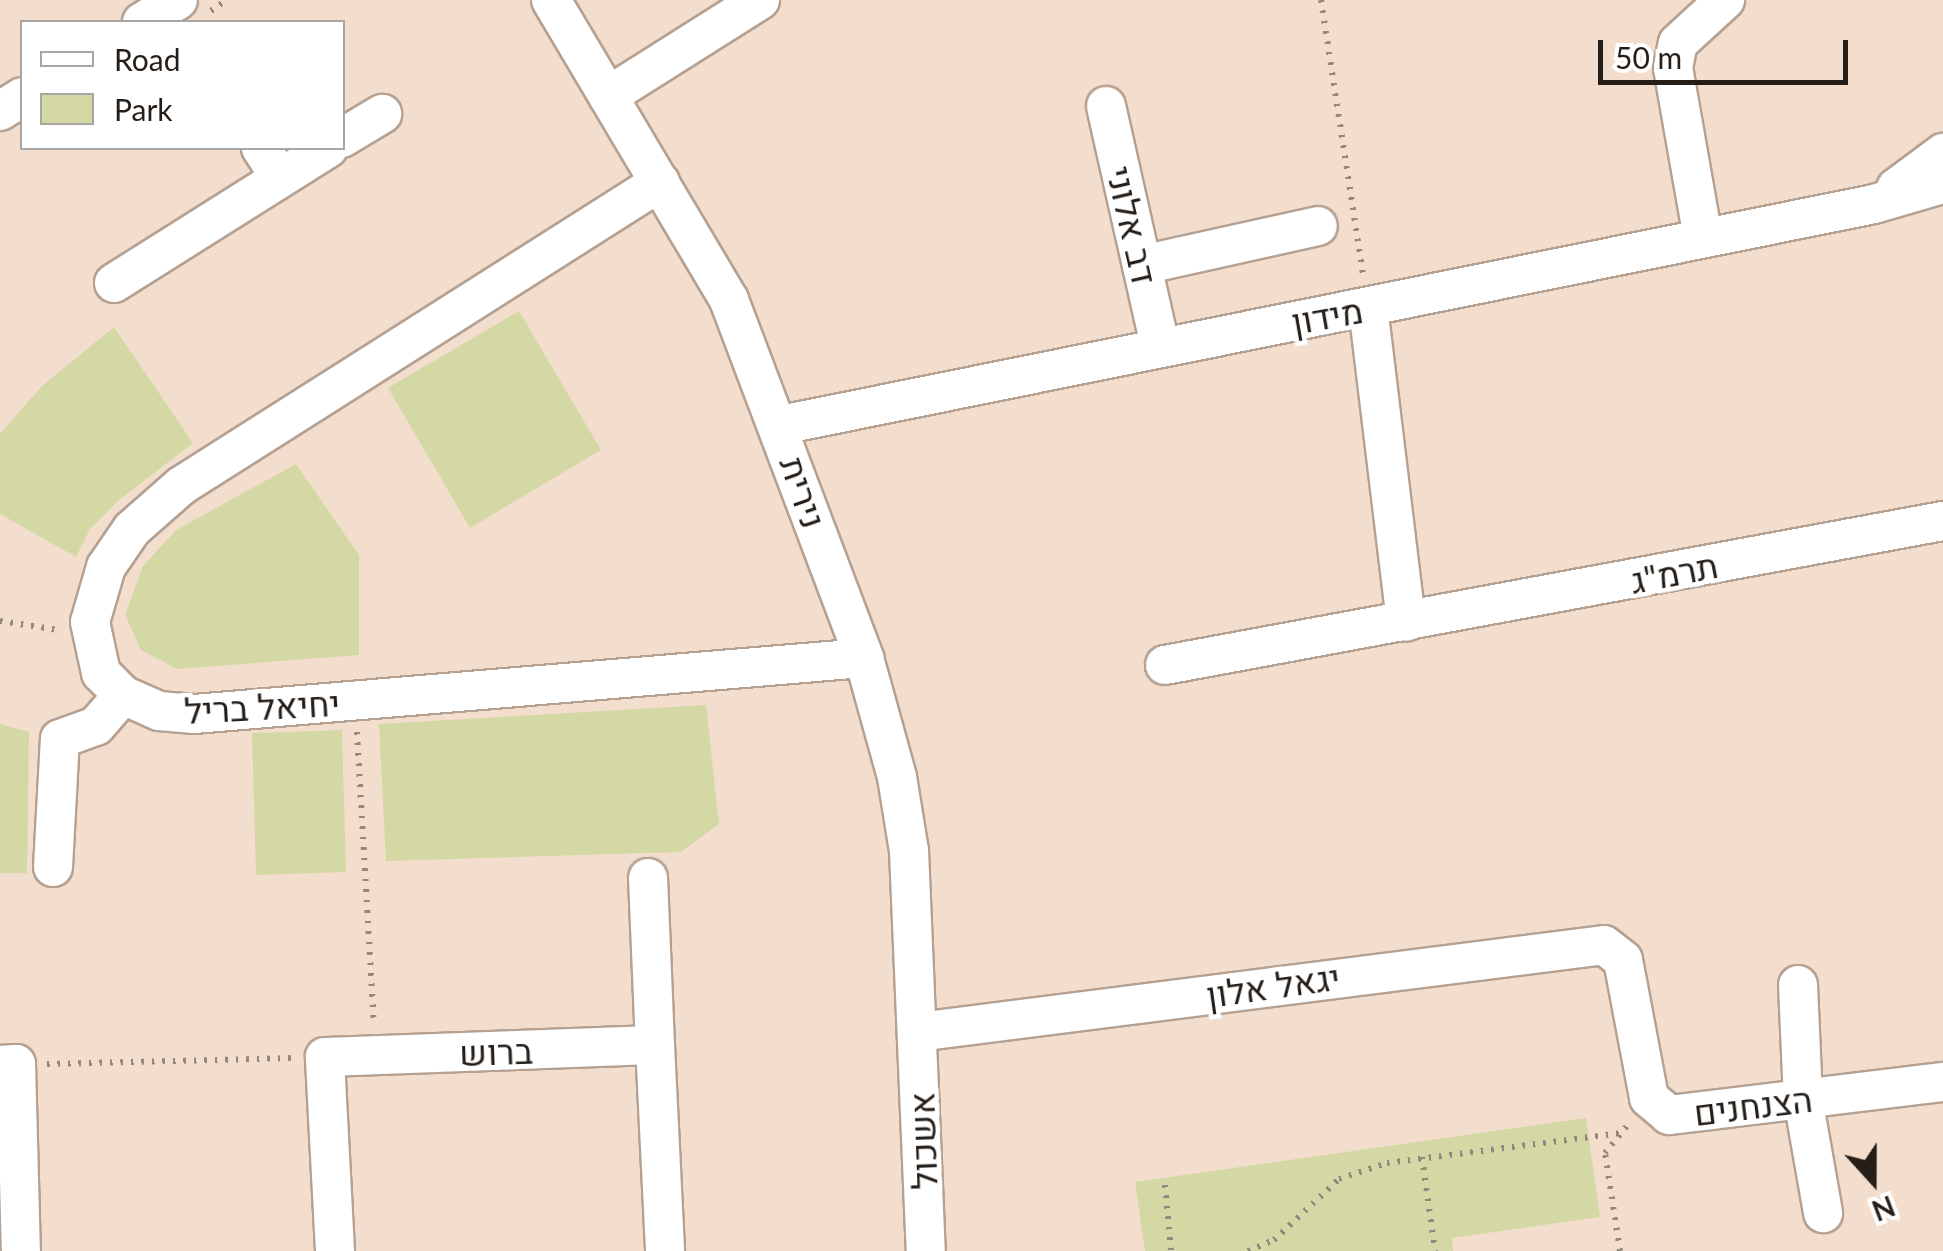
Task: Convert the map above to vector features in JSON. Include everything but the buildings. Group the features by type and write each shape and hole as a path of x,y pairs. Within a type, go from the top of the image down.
{"street":[{"name":"נירית","path":"551,0 728,300 781,425 864,658 897,777 909,851 918,1032"},
{"path":"1703,238 1673,68 1678,43 1725,0"},
{"path":"608,96 755,1"},
{"name":"דב אלוני","path":"1106,106 1160,344"},
{"path":"345,136 382,114"},
{"path":"114,283 271,162 320,150"},
{"name":"מידון","path":"1874,204 1943,153"},
{"path":"53,867 60,739 96,726 122,695 101,674 90,635 92,602 106,566 132,529 181,486 660,182"},
{"name":"מידון","path":"781,425 1160,344 1368,308 1874,204 1943,184"},
{"path":"1142,266 1318,226"},
{"path":"1368,308 1406,622"},
{"name":"תרמ\"ג","path":"1165,665 1943,521"},
{"name":"יחיאל בריל","path":"122,695 159,711 194,714 864,658"},
{"path":"648,878 665,1251"},
{"name":"יגאל אלון","path":"918,1032 1565,946 1604,945 1623,960"},
{"name":"הצנחנים","path":"1623,960 1649,1098 1670,1114 1943,1082"},
{"path":"1798,985 1803,1099 1823,1213"},
{"name":"אשכול","path":"918,1032 926,1251"},
{"name":"ברוש","path":"326,1057 655,1045"},
{"path":"326,1057 334,1251"},
{"path":"8,1064 21,1251"}],"path":[{"path":"1321,0 1368,308"},
{"path":"0,621 90,635"},
{"path":"355,700 376,1055"},
{"path":"8,1064 326,1057"},
{"path":"1620,1251 1605,1153 1649,1098"},
{"path":"1248,1251 1259,1249 1306,1214 1339,1178 1422,1157 1621,1133"},
{"path":"1422,1157 1435,1251"},
{"path":"1165,1185 1171,1251"}],"green space":[{"path":"519,311 601,450 470,528 388,388"},
{"path":"114,327 193,443 119,500 90,529 76,557 0,514 0,434 42,386"},
{"path":"296,464 359,555 359,655 177,669 141,650 125,615 143,566 176,530"},
{"path":"706,705 719,824 681,852 386,861 379,724"},
{"path":"0,724 29,732 27,873 0,873"},
{"path":"342,730 346,872 256,875 252,733"},
{"path":"1586,1118 1600,1217 1452,1238 1453,1251 1145,1251 1135,1182"}]}
